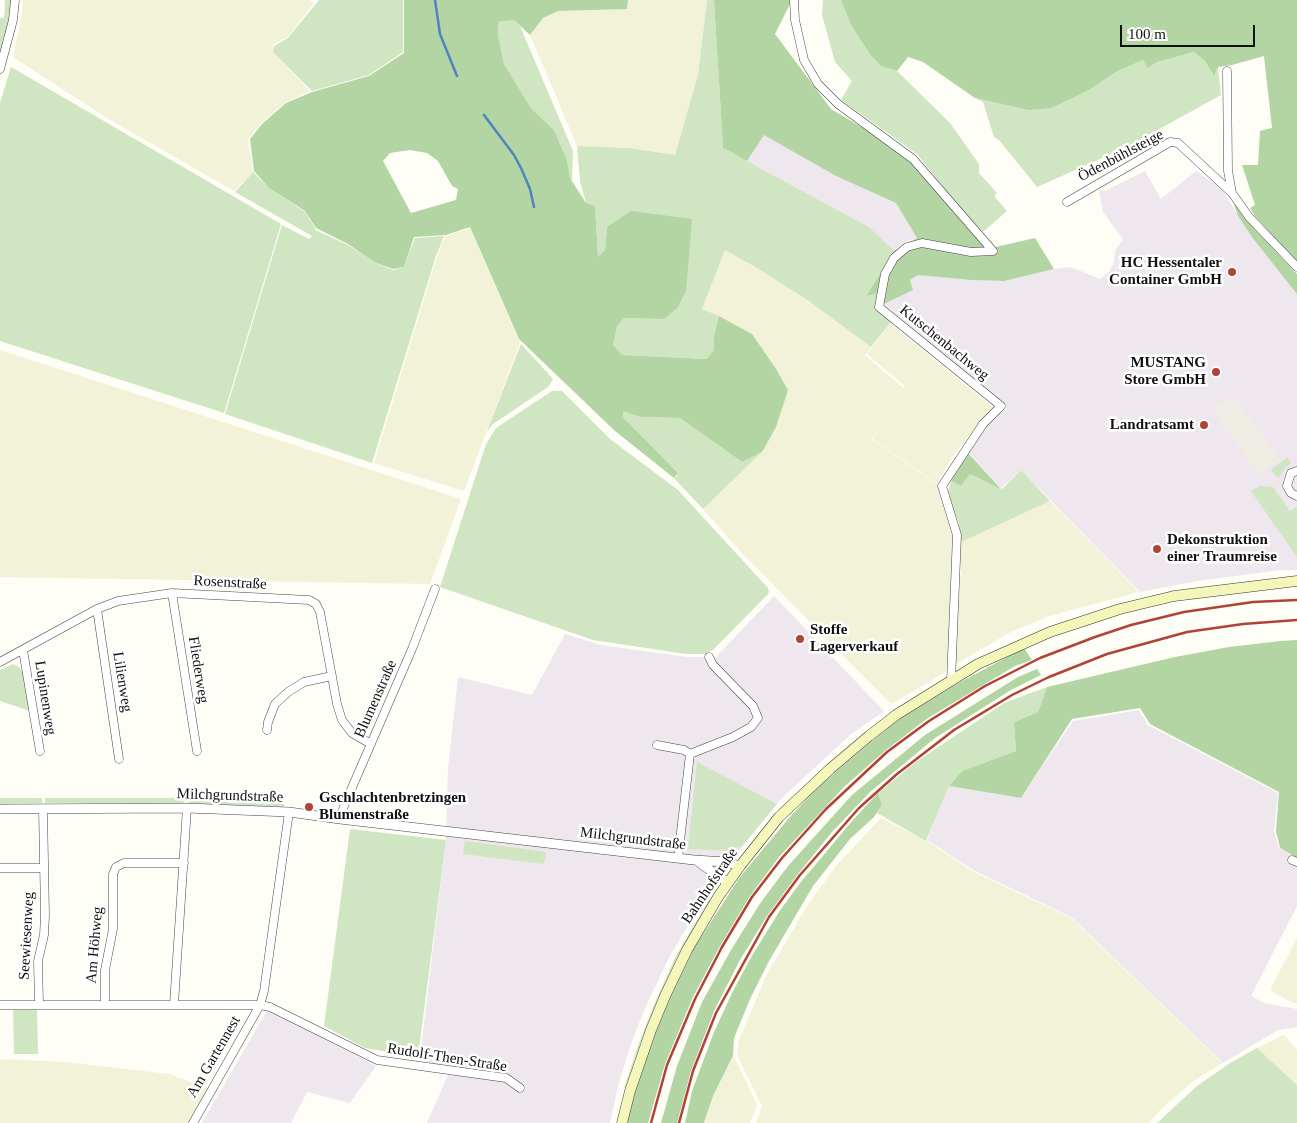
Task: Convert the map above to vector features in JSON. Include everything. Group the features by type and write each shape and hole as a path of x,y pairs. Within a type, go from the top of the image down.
{"main road":[{"name":"Bahnhofstraße","path":"622,1123 633,1082 665,996 687,950 728,883 779,817 830,769 896,715 978,664 1050,632 1120,609 1189,594 1297,581"}],"street":[{"path":"0,69 13,20 15,0"},
{"name":"Kutschenbachweg","path":"794,0 795,20 804,60 818,84 838,104 913,159 993,251 971,252 922,243 907,247 894,258 886,274 879,307 1001,406 983,424 942,486 958,535 951,681"},
{"name":"Ödenbühlsteige","path":"1227,71 1228,171 1232,193"},
{"name":"Ödenbühlsteige","path":"1067,202 1170,142 1178,143 1232,193 1249,217 1297,267"},
{"path":"1297,471 1291,474 1287,486 1291,493 1297,496"},
{"name":"Blumenstraße","path":"340,819 412,649 435,588"},
{"name":"Rosenstraße","path":"0,662 97,609 118,601 172,593 309,600 316,604 320,612 337,704 342,720 352,733 371,744"},
{"name":"Fliederweg","path":"172,593 197,751"},
{"name":"Lilienweg","path":"97,609 119,759"},
{"name":"Lupinenweg","path":"23,650 40,751"},
{"path":"690,754 732,738 751,727 758,718 753,706 713,665 709,656"},
{"path":"267,730 275,704 288,692 304,682 332,676"},
{"path":"657,745 684,750 690,754"},
{"path":"678,858 690,754"},
{"path":"174,1004 187,808"},
{"name":"Milchgrundstraße","path":"0,809 187,808 289,812 695,860 726,862 740,866"},
{"name":"Seewiesenweg","path":"39,1005 38,961 44,935 43,809"},
{"path":"260,1005 264,991 289,812"},
{"name":"Milchgrundstraße","path":"695,860 728,883"},
{"name":"Am Höhweg","path":"105,1005 104,970 113,929 113,874 116,867 124,863 184,863"},
{"path":"0,868 44,868"},
{"name":"Rudolf-Then-Straße","path":"0,1005 260,1005 270,1007 377,1060 506,1078 520,1088"},
{"name":"Am Gartennest","path":"193,1123 260,1005"}],"shaded area":[{"path":"764,134 836,176 896,203 917,238 906,241 894,251 869,227 747,161"},
{"path":"1145,171 1161,199 1196,171 1221,188 1244,224 1297,281 1297,570 1281,570 1197,581 1140,592 1021,470 1001,488 968,452 986,427 1007,408 884,304 913,290 910,280 918,275 1004,281 1054,269 1071,267 1100,279 1109,272 1114,263 1115,251 1123,239 1103,212 1099,190 1105,191"},
{"path":"1232,394 1280,460 1259,475 1212,409"},
{"path":"774,596 884,711 850,735 782,798 734,857 712,874 698,910 672,952 648,1001 632,1041 618,1086 610,1123 427,1123 448,1075 420,1057 446,840 448,769 458,677 532,695 565,634 601,645 687,657 716,657"},
{"path":"1139,710 1148,725 1278,793 1274,831 1279,848 1297,859 1297,906 1251,996 1264,1003 1297,1009 1297,1027 1278,1030 1223,1063 1071,917 975,871 927,840 949,786 1021,798 1073,721"},
{"path":"268,1009 376,1066 350,1103 307,1092 291,1123 202,1123"}],"green space":[{"path":"5,0 12,0 8,26 0,55 0,18 4,18"},
{"path":"23,0 308,0 314,3 288,37 273,44 273,52 310,91 286,102 261,123 248,139 253,172 234,191 107,118 13,57 22,15"},
{"path":"319,0 403,0 403,52 369,75 312,91 273,52 274,46 288,38"},
{"path":"404,0 628,0 627,9 558,11 543,18 530,35 514,20 498,22 498,35 504,64 531,108 554,130 567,160 570,178 586,203 595,206 598,257 605,250 607,227 631,211 692,219 686,291 678,307 664,319 624,318 617,326 613,345 622,355 707,359 714,350 714,336 719,316 752,334 788,390 776,427 762,452 742,462 680,418 641,417 623,411 623,417 678,473 674,478 615,431 519,339 470,227 446,235 414,237 404,267 393,269 374,262 348,244 316,228 305,211 269,188 254,171 250,139 262,124 286,103 312,92 369,76 404,53","holes":["410,150 427,153 438,161 452,186 458,189 456,200 411,213 383,161 390,153"]},
{"path":"628,0 707,0 698,75 675,155 629,148 577,146 530,35 543,18 558,11 627,9"},
{"path":"707,0 714,0 723,148 869,227 894,251 866,296 880,293 876,307 892,321 871,347 806,299 725,250 702,309 719,316 714,336 714,350 708,359 622,355 613,345 617,325 624,318 664,319 607,227 605,250 598,258 595,206 586,203 580,181 577,146 629,148 675,155 698,75"},
{"path":"714,0 792,0 775,34 831,109 916,159 987,249 1035,238 1054,269 1004,281 918,275 910,280 913,290 884,304 880,293 866,296 894,251 917,238 896,203 836,176 764,135 747,161 723,148"},
{"path":"823,0 841,0 851,25 881,66 897,71 950,123 979,164 979,173 997,193 994,196 1007,211 983,232 957,205 917,154 841,100 852,81 835,62 822,15"},
{"path":"841,0 1297,0 1297,262 1250,208 1255,205 1242,165 1258,165 1260,131 1272,128 1264,56 1218,67 1214,76 1205,61 1194,52 1157,62 1147,68 1143,60 1116,72 1089,90 1051,108 1028,110 975,98 923,62 908,57 897,71 881,66 870,54 851,25"},
{"path":"514,20 520,26 573,151 572,181 567,160 554,130 531,108 504,64 498,35 498,22"},
{"path":"1194,52 1205,61 1214,76 1218,67 1221,95 1125,148 1037,187 999,140 994,137 983,102 975,98 1028,110 1089,90 1116,72 1143,60 1147,68 1156,62"},
{"path":"11,67 281,224 224,413 0,341 0,103"},
{"path":"253,172 269,188 305,212 315,230 348,245 374,262 393,270 404,267 415,238 444,236 436,256 372,463 225,414 282,225 309,239 312,236 235,192"},
{"path":"1233,202 1247,221 1297,274 1297,294 1252,237 1238,216"},
{"path":"470,228 520,343 464,491 374,463 437,257 445,237"},
{"path":"725,250 806,299 871,347 865,355 903,388 905,386 867,354 890,324 995,409 978,424 950,460 937,484 873,439 878,430 872,439 940,487 953,532 955,583 946,672 891,704 739,550 703,509 762,452 752,334 702,309"},
{"path":"521,344 553,379 548,387 493,424 487,431"},
{"path":"0,350 461,499 430,584 0,577"},
{"path":"552,391 562,391 610,439 678,490 768,588 769,593 713,650 704,654 686,654 593,640 440,587 486,444 496,428"},
{"path":"623,410 641,417 680,418 742,462 762,452 703,509 674,478 678,473 623,417"},
{"path":"968,453 1001,489 970,474 961,486 951,481"},
{"path":"1287,457 1291,463 1284,469 1279,478 1275,476 1271,470"},
{"path":"1021,470 1050,501 959,543 959,523 950,503 948,491 951,481 961,486 970,474 1002,489"},
{"path":"1260,486 1273,487 1290,511 1297,508 1297,557 1251,491"},
{"path":"1050,501 1139,592 1049,616 1009,633 956,664 954,651 961,571 959,543"},
{"path":"1297,640 1297,858 1280,848 1276,831 1279,792 1150,724 1140,708 1072,719 1021,798 949,786 962,771 1016,751 1014,722 1038,712 1047,687 1175,657 1229,647"},
{"path":"1024,648 1032,660 1015,666 928,718 886,750 845,786 779,857 750,896 720,946 693,997 665,1064 648,1123 627,1123 634,1094 656,1031 694,948 740,877 788,819 819,786 895,722 957,684"},
{"path":"13,664 19,667 26,677 30,711 0,701 0,670"},
{"path":"1037,669 1041,675 1011,690 935,738 870,792 832,832 767,916 740,960 714,1011 691,1071 677,1123 661,1123 677,1066 702,1002 761,902 788,866 852,795 925,735 1018,677"},
{"path":"1047,687 1038,712 1014,722 1016,751 962,771 949,786 926,841 877,813 882,805 878,793 916,762 1004,703"},
{"path":"697,762 777,804 742,846 731,851 688,849"},
{"path":"878,793 882,805 874,817 850,839 813,886 769,961 750,999 734,1038 733,1056 713,1096 704,1123 685,1123 692,1091 714,1032 753,954 779,912 800,883"},
{"path":"0,798 42,798 42,803 0,804"},
{"path":"45,798 192,798 182,803 45,803"},
{"path":"199,798 235,798 284,803 284,807 187,803"},
{"path":"881,818 927,841 974,872 1071,918 1222,1063 1192,1082 1160,1110 1149,1123 756,1123 762,1106 737,1055 739,1040 766,976 807,906 836,866"},
{"path":"350,829 446,840 418,1057 365,1048 324,1026"},
{"path":"465,841 546,852 544,864 463,854"},
{"path":"712,886 709,904 677,958 640,1044 624,1088 639,1043 656,1000 676,956 707,903"},
{"path":"1297,938 1297,1004 1270,990"},
{"path":"13,1010 37,1010 38,1054 14,1054"},
{"path":"1284,1035 1297,1050 1297,1085 1257,1048"},
{"path":"1257,1048 1297,1085 1297,1123 1157,1123 1197,1086 1230,1063"},
{"path":"734,1056 757,1105 750,1123 705,1123 713,1097"},
{"path":"0,1059 65,1062 169,1074 209,1089 189,1123 0,1123"}],"waterway":[{"path":"435,0 440,34 457,76"},
{"path":"484,115 514,155 530,189 534,207"}],"railway":[{"path":"651,1123 667,1065 695,999 722,947 752,897 782,858 826,809 887,752 929,721 985,686 1040,658 1095,637 1131,625 1184,612 1253,602 1297,600"},
{"path":"679,1123 693,1071 716,1013 769,917 800,875 859,808 897,774 954,730 1012,695 1049,677 1107,654 1187,632 1243,624 1297,620"}],"place":[{"name":"HC Hessentaler Container GmbH","path":"1232,272"},
{"name":"MUSTANG Store GmbH","path":"1216,372"},
{"name":"Landratsamt","path":"1204,425"},
{"name":"Dekonstruktion einer Traumreise","path":"1157,549"},
{"name":"Stoffe Lagerverkauf","path":"800,639"},
{"name":"Gschlachtenbretzingen Blumenstraße","path":"309,807"}]}
